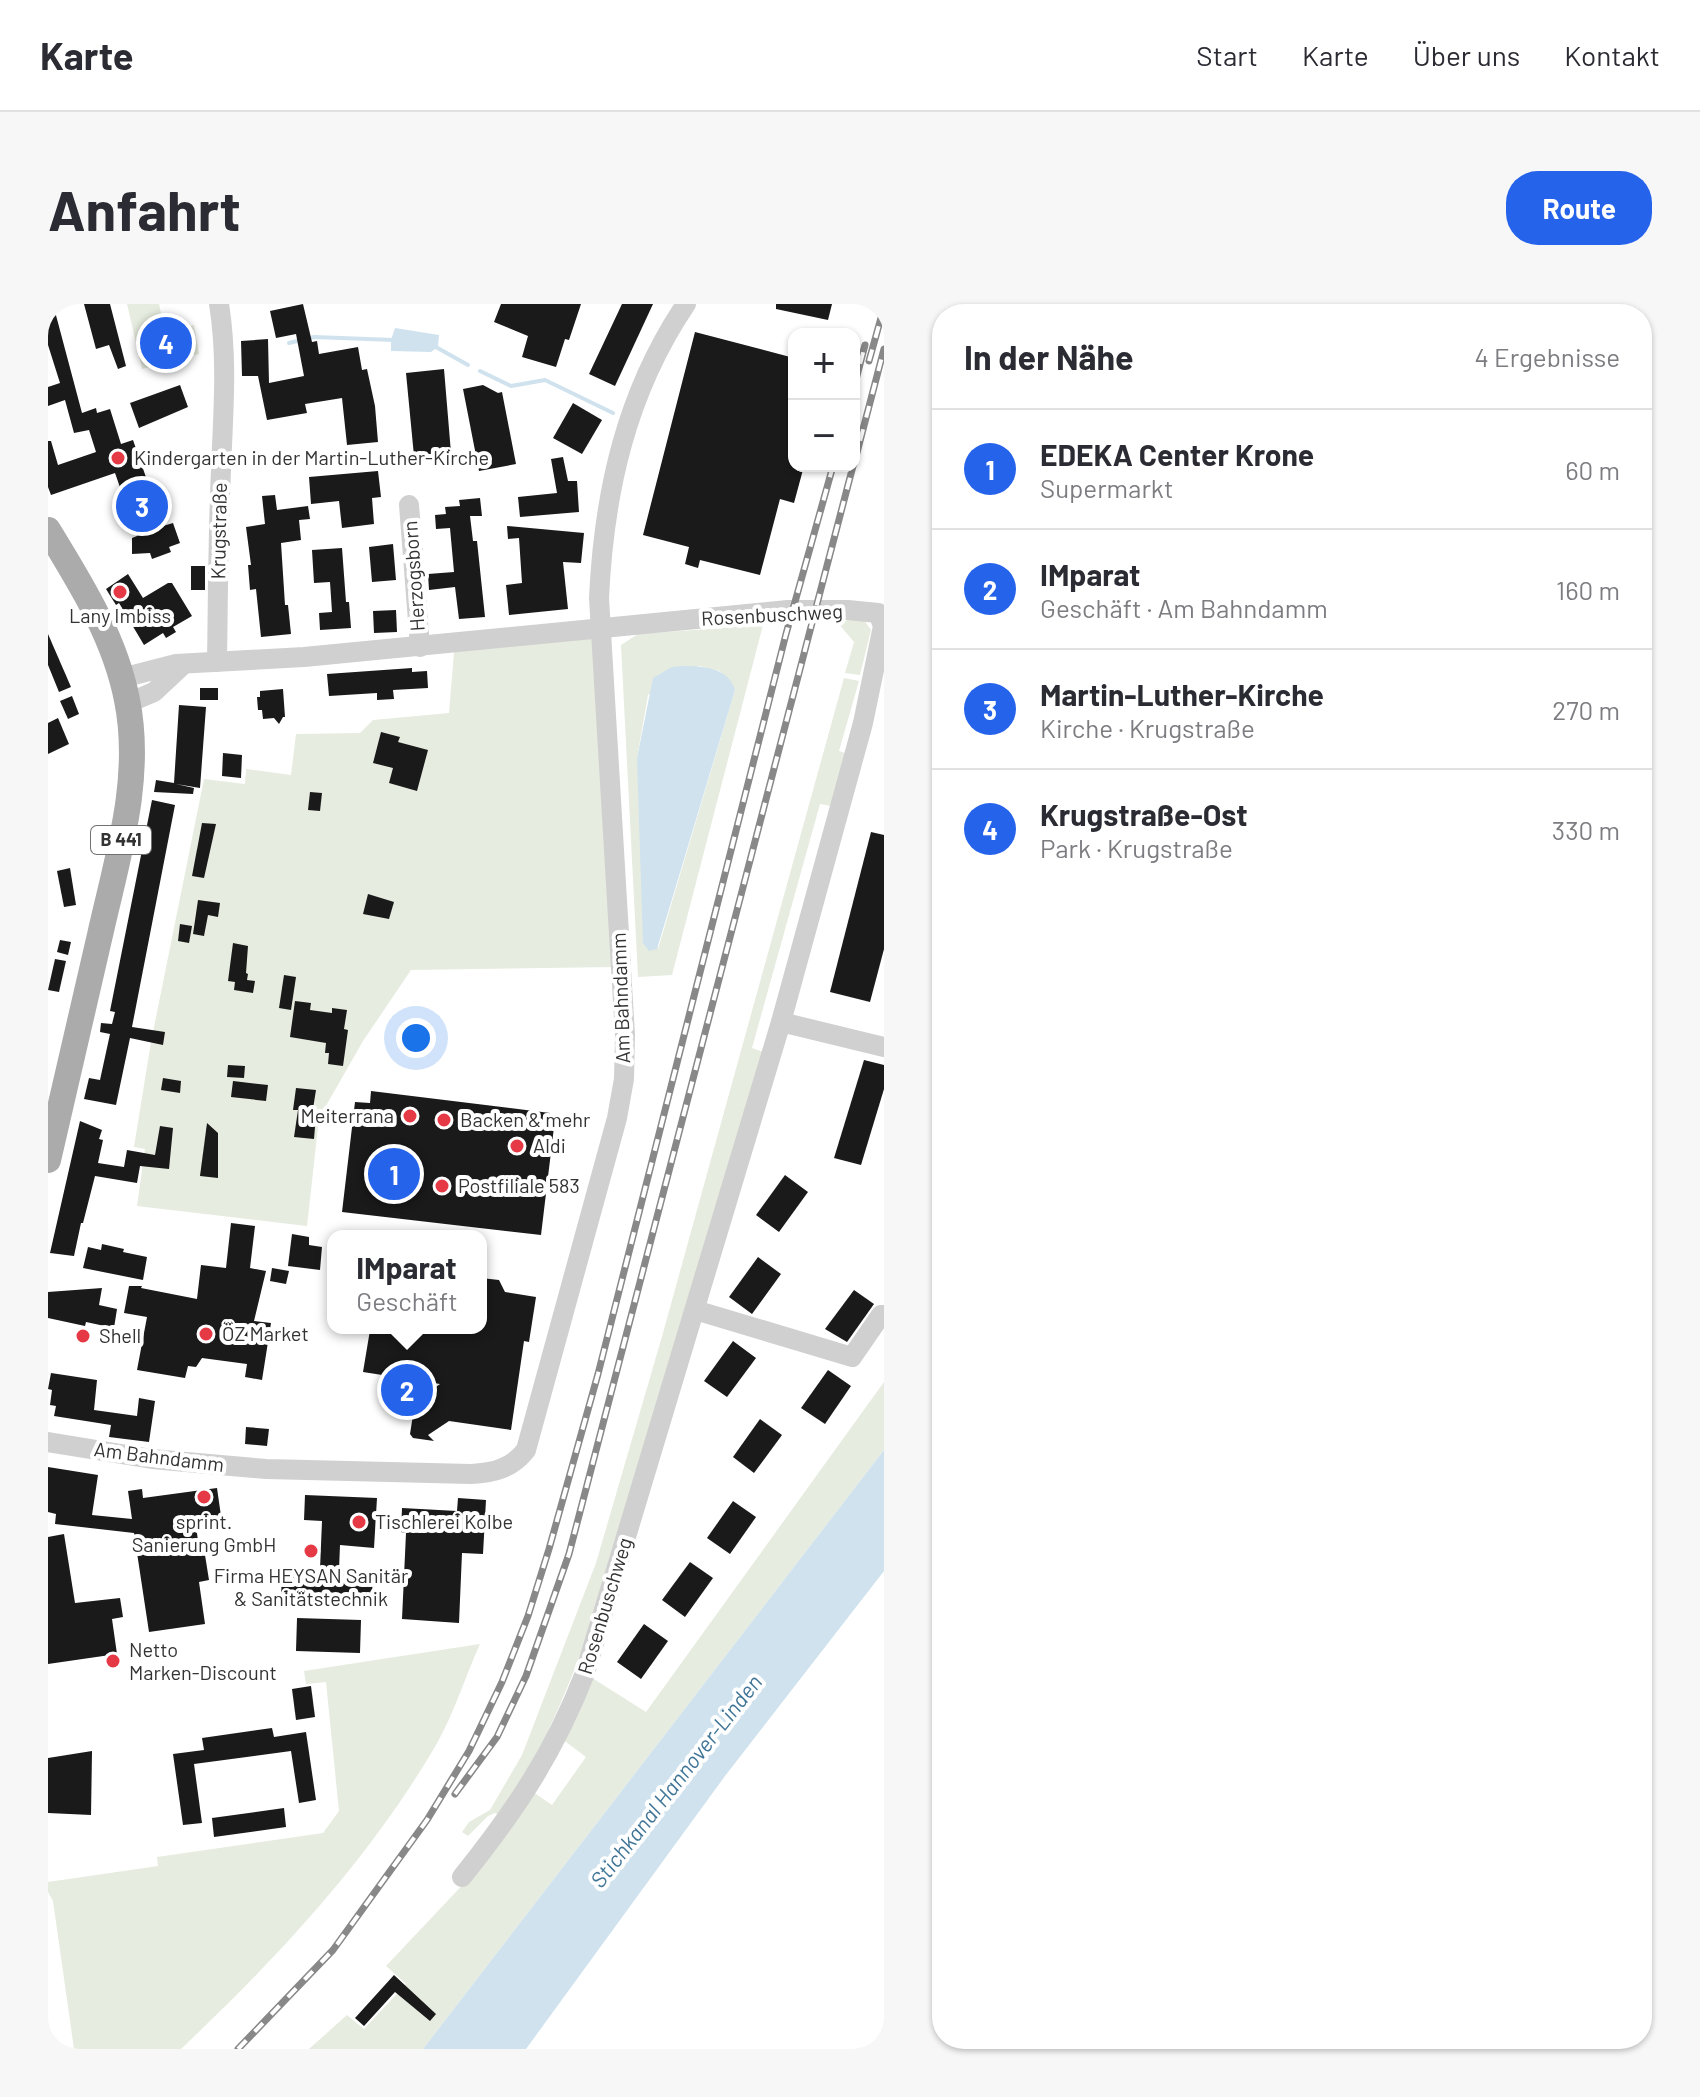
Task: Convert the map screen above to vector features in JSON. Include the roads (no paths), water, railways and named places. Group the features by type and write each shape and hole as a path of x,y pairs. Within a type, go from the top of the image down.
{"main road":[{"name":"B 441","path":"48,530 88,595 106,632 125,691 131,753 126,817 48,1160"}],"street":[{"name":"Krugstraße","path":"217,662 225,385 219,304"},
{"name":"Am Bahndamm","path":"48,1442 152,1459 266,1469 471,1474 506,1467 526,1450 617,1118 624,1079 625,1035 601,628 601,549 609,492 622,440 640,389 671,326 686,304"},
{"name":"Herzogsborn","path":"409,505 420,647"},
{"name":"Rosenbuschweg","path":"125,691 184,664 420,647 788,610 878,613 883,626 875,671 781,1022 617,1570 575,1697 534,1781 507,1822 462,1877"},
{"path":"781,1022 884,1047"},
{"path":"695,1310 852,1357 884,1315"}],"water":[{"path":"395,328 439,335 438,347 431,352 391,351"},
{"path":"672,667 708,668 721,673 735,690 657,949 649,951 643,943 637,758 653,678"},
{"name":"Stichkanal Hannover-Linden","path":"884,1450 884,1571 725,1776 526,2049 423,2049"}],"waterway":[{"path":"289,343 314,337 394,340"},
{"path":"434,346 468,365"},
{"path":"480,371 511,386 545,380 613,413"}],"railway":[{"path":"869,361 884,307"},
{"path":"860,364 865,345"},
{"path":"860,441 884,349"},
{"path":"238,2049 333,1950 427,1820 469,1751 502,1682 528,1616 598,1374 786,634 831,472"},
{"path":"455,1794 497,1737 526,1676 569,1554 851,472"}],"place":[{"name":"Krugstraße-Ost","path":"166,343"},
{"name":"Kindergarten in der Martin-Luther-Kirche","path":"118,458"},
{"name":"Martin-Luther-Kirche","path":"142,506"},
{"name":"Lany Imbiss","path":"120,592"},
{"name":"Meiterrana","path":"410,1116"},
{"name":"Backen & mehr","path":"444,1120"},
{"name":"Aldi","path":"517,1146"},
{"name":"EDEKA Center Krone","path":"394,1174"},
{"name":"Postfiliale 583","path":"442,1186"},
{"name":"ÖZ Market","path":"206,1334"},
{"name":"Shell","path":"83,1336"},
{"name":"IMparat","path":"407,1390"},
{"name":"sprint. Sanierung GmbH","path":"204,1497"},
{"name":"Tischlerei Kolbe","path":"359,1522"},
{"name":"Firma HEYSAN Sanitär & Sanitätstechnik","path":"311,1551"},
{"name":"Netto Marken-Discount","path":"113,1661"}]}
